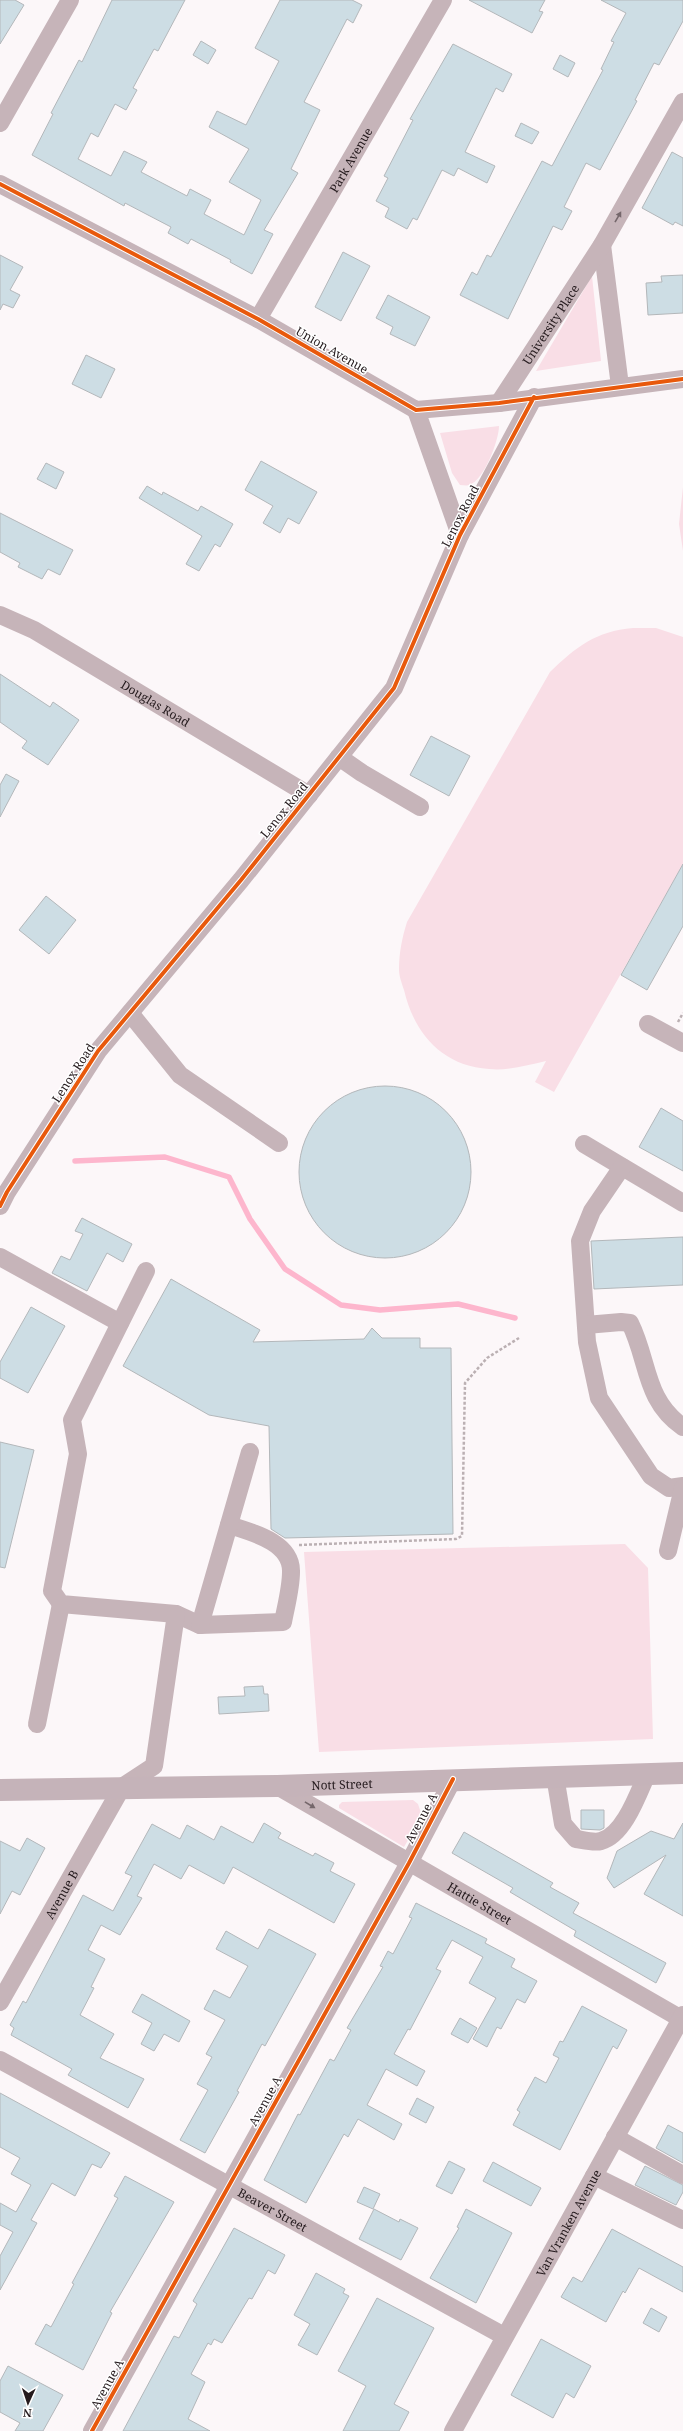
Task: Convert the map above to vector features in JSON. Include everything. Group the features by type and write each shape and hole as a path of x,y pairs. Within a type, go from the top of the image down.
{"main road":[{"name":"Nott Street","path":"0,1790 122,1787 277,1786 453,1779 683,1773"}],"street":[{"path":"0,123 5,101 70,0"},
{"name":"Park Avenue","path":"258,319 443,0"},
{"name":"University Place","path":"499,403 602,245 683,102"},
{"name":"Union Avenue","path":"0,184 258,319 416,410"},
{"path":"602,245 620,386"},
{"path":"416,410 499,403 534,397 683,379"},
{"name":"Lenox Road","path":"0,1206 7,1192 98,1051 309,795 394,688 460,535 534,397"},
{"name":"Lenox Road","path":"416,410 460,535"},
{"name":"Douglas Road","path":"0,615 40,634 309,795"},
{"path":"339,757 362,773 420,807"},
{"path":"130,1013 180,1075 279,1143"},
{"path":"648,1024 683,1043"},
{"path":"584,1144 683,1203"},
{"path":"622,1167 592,1211 580,1242 586,1325 599,1398 651,1476 669,1488 683,1487 668,1551"},
{"path":"0,1257 120,1323"},
{"path":"37,1724 61,1604 52,1591 78,1454 72,1420 146,1271"},
{"path":"586,1325 620,1322 630,1323 652,1391 674,1421 683,1427"},
{"path":"200,1625 250,1452"},
{"path":"61,1604 176,1614 200,1625 283,1622 292,1571 284,1550 258,1534 229,1525"},
{"path":"122,1787 154,1766 176,1614"},
{"path":"555,1776 563,1824 576,1839 600,1842 613,1835 632,1808 647,1774"},
{"name":"Avenue A","path":"92,2431 409,1863 453,1779"},
{"name":"Hattie Street","path":"277,1786 409,1863 682,2018"},
{"name":"Avenue B","path":"0,2002 122,1787"},
{"name":"Van Vranken Avenue","path":"453,2431 504,2336 682,2018"},
{"name":"Beaver Street","path":"0,2060 504,2336"},
{"path":"615,2137 683,2176"},
{"path":"594,2176 683,2220"}],"path":[{"path":"276,1545 456,1539 462,1536 466,1383 487,1358 519,1338"}],"shaded area":[{"path":"592,276 601,361 536,371"},
{"path":"499,426 490,459 480,476 475,482 469,485 460,485 452,473 440,433"},
{"path":"683,487 683,551 679,524"},
{"path":"633,628 656,628 683,637 683,864 554,1092 535,1082 546,1061 511,1068 489,1069 472,1067 444,1054 433,1044 423,1033 409,1006 399,972 401,946 407,922 550,672 569,655 587,642 608,633"},
{"path":"625,1544 648,1568 653,1739 319,1752 304,1552"},
{"path":"413,1800 418,1804 422,1816 404,1847 339,1808 339,1805 342,1802"}],"building":[{"path":"0,0 15,0 24,5 0,44"},
{"path":"112,0 185,0 158,51 154,49 133,88 137,90 126,110 115,104 98,137 91,133 78,159 111,176 124,151 147,162 141,172 187,196 190,189 211,200 204,214 244,235 261,200 229,182 249,149 209,127 217,111 246,125 279,61 255,48 280,0 352,0 362,5 353,23 347,19 304,102 320,110 291,169 298,173 264,230 273,234 252,274 230,262 231,260 191,239 188,244 168,233 171,227 125,203 124,206 32,155 53,114 51,113 79,60 82,62"},
{"path":"469,0 545,0 539,11 543,12 532,33"},
{"path":"601,0 683,0 683,21 659,65 654,63 635,100 637,101 600,170 586,163 564,207 572,211 562,230 553,226 508,319 460,295 472,272 477,275 487,255 491,257 542,161 552,166 603,70 601,69 614,42 611,41 626,13"},
{"path":"201,41 216,50 208,64 193,55"},
{"path":"453,44 512,74 503,92 496,88 465,152 495,166 487,183 458,168 454,176 442,170 417,220 413,218 407,229 385,217 389,208 376,201 388,178 384,176 413,120 410,119"},
{"path":"560,55 575,63 568,77 553,69"},
{"path":"521,123 539,132 532,144 515,136"},
{"path":"672,152 683,158 683,226 675,222 673,225 642,208"},
{"path":"343,252 370,266 341,321 315,307"},
{"path":"0,255 23,267 10,290 20,295 13,308 3,304 0,310"},
{"path":"683,275 683,313 648,315 646,283 662,282 661,276"},
{"path":"388,295 430,317 415,346 390,334 393,327 376,318"},
{"path":"86,355 115,369 101,398 72,384"},
{"path":"261,461 317,492 299,524 288,518 280,533 263,523 273,506 245,490"},
{"path":"46,463 64,472 56,489 37,479"},
{"path":"147,486 162,495 163,492 198,511 201,506 233,524 220,547 215,544 199,571 186,564 202,536 139,498"},
{"path":"0,513 73,550 60,575 48,569 42,579 18,567 20,563 0,552"},
{"path":"0,674 50,707 53,702 79,720 48,765 22,748 27,741 0,722"},
{"path":"431,736 470,756 449,796 410,775"},
{"path":"6,774 19,781 0,817 0,785"},
{"path":"683,864 683,926 647,990 621,975"},
{"path":"46,896 76,920 49,954 19,930"},
{"path":"385,1086 402,1088 418,1093 433,1101 446,1111 456,1124 464,1139 469,1155 471,1172 469,1189 464,1205 456,1220 446,1233 433,1243 418,1251 402,1256 385,1258 368,1256 352,1251 337,1243 324,1233 314,1220 306,1205 301,1189 299,1172 301,1155 306,1139 314,1124 324,1111 337,1101 352,1093 368,1088"},
{"path":"661,1108 683,1121 683,1171 639,1147"},
{"path":"82,1218 132,1244 123,1262 107,1253 87,1291 52,1273 61,1256 70,1260 83,1234 75,1231"},
{"path":"683,1237 683,1285 594,1289 591,1241"},
{"path":"171,1279 260,1330 253,1342 364,1339 372,1328 382,1338 420,1338 420,1348 451,1348 453,1534 285,1538 271,1529 269,1426 209,1415 123,1366"},
{"path":"31,1307 65,1326 28,1393 0,1378 0,1362"},
{"path":"0,1442 34,1450 5,1568 0,1567"},
{"path":"263,1686 264,1694 268,1694 269,1711 219,1714 218,1697 245,1696 244,1687"},
{"path":"581,1810 604,1810 604,1828 600,1830 581,1829"},
{"path":"264,1823 281,1833 278,1838 313,1856 315,1853 334,1863 330,1871 355,1884 334,1923 233,1867 224,1884 189,1865 181,1879 154,1864 137,1896 142,1898 120,1935 101,1925 88,1950 105,1959 91,1987 94,1988 80,2015 114,2034 100,2058 144,2079 128,2108 68,2075 72,2069 11,2035 14,2028 10,2025 23,2001 26,2003 83,1895 113,1911 132,1876 125,1873 152,1824 180,1839 187,1825 214,1840 221,1826 253,1843"},
{"path":"683,1823 683,1916 644,1894 666,1855 614,1888 607,1878 617,1851 651,1831 674,1839"},
{"path":"464,1832 553,1883 550,1887 579,1903 573,1913 666,1963 656,1983 574,1936 576,1931 510,1892 513,1888 452,1853"},
{"path":"27,1838 45,1848 20,1895 12,1891 0,1914 0,1841 20,1851"},
{"path":"416,1903 487,1939 485,1943 515,1959 511,1967 537,1981 525,2003 517,1999 501,2029 497,2027 487,2047 473,2039 496,1998 469,1983 483,1957 452,1940 436,1969 441,1971 410,2030 408,2029 394,2054 425,2071 417,2086 386,2069 367,2105 402,2124 394,2140 358,2119 348,2137 344,2134 306,2203 264,2180 298,2114 300,2115 330,2059 334,2061 351,2030 347,2028 383,1967 380,1966 388,1951 393,1954 412,1918 409,1917"},
{"path":"269,1929 316,1954 265,2046 262,2044 237,2091 239,2092 205,2153 180,2140 208,2090 197,2084 212,2057 206,2054 225,2020 204,2009 214,1990 230,1998 248,1966 216,1949 226,1931 258,1949"},
{"path":"142,1994 190,2021 179,2042 164,2034 154,2051 141,2044 152,2023 132,2012"},
{"path":"582,2006 627,2030 617,2049 613,2046 560,2150 513,2125 520,2112 517,2110 535,2077 546,2083 559,2058 553,2055 560,2041 563,2042"},
{"path":"460,2018 477,2028 468,2043 451,2034"},
{"path":"0,2093 110,2153 101,2168 92,2164 75,2196 52,2183 31,2220 37,2223 0,2290 0,2256 13,2232 0,2225 0,2203 16,2212 31,2185 11,2174 20,2158 0,2147"},
{"path":"417,2098 434,2107 426,2123 409,2114"},
{"path":"668,2125 683,2133 683,2163 656,2148"},
{"path":"449,2161 465,2169 452,2194 436,2186"},
{"path":"493,2162 541,2188 531,2206 483,2181"},
{"path":"645,2166 683,2185 683,2192 676,2205 635,2185"},
{"path":"125,2176 174,2202 110,2312 112,2313 83,2370 35,2344 46,2324 51,2327 74,2284 72,2283 118,2198 114,2196"},
{"path":"364,2187 380,2194 373,2209 357,2202"},
{"path":"374,2209 399,2222 400,2219 418,2228 401,2260 359,2239"},
{"path":"466,2209 512,2233 476,2303 430,2278 459,2228 457,2227"},
{"path":"234,2228 285,2255 275,2274 268,2270 252,2299 249,2298 222,2343 214,2339 211,2345 208,2343 191,2374 205,2382 188,2419 210,2431 123,2431 174,2336 179,2338 197,2304 193,2301"},
{"path":"612,2229 683,2267 683,2292 639,2268 625,2293 623,2291 606,2322 561,2297 573,2277 582,2282"},
{"path":"316,2273 345,2289 343,2293 349,2296 317,2355 298,2345 310,2324 294,2315"},
{"path":"377,2298 434,2328 394,2404 409,2412 399,2431 343,2431 366,2386 338,2371"},
{"path":"651,2308 667,2317 659,2332 643,2323"},
{"path":"541,2339 591,2366 574,2398 566,2393 553,2418 511,2395"},
{"path":"8,2366 63,2395 43,2431 15,2431 20,2423 0,2412 0,2381"}],"waterway":[{"path":"75,1161 165,1157 229,1177 250,1219 285,1269 341,1305 380,1310 458,1304 515,1318"}],"cycle path":[{"path":"0,184 258,319 416,410 499,403 683,379"},
{"path":"0,1206 7,1192 98,1051 241,880 394,688 460,535 534,397"},
{"path":"92,2431 409,1863 453,1779"}]}
